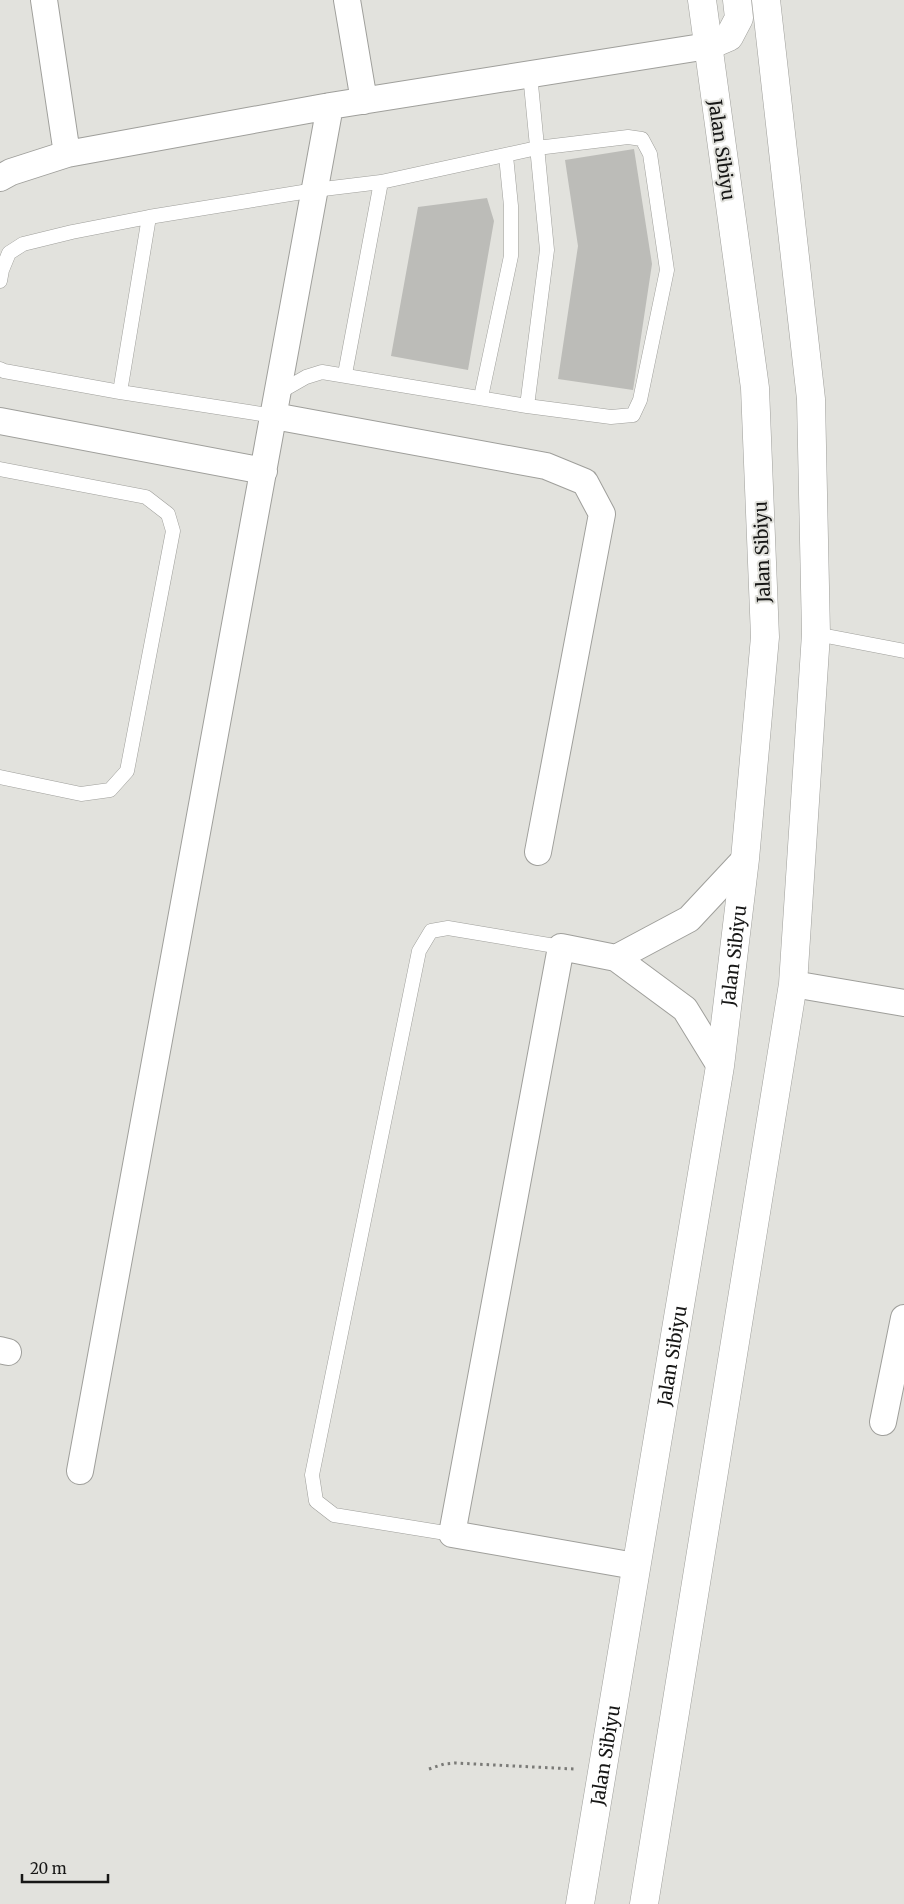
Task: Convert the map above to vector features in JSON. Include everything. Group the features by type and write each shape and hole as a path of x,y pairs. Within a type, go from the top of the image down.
{"main road":[{"name":"Jalan Sibiyu","path":"580,1904 720,1066 745,859 765,638 755,388 702,0"},
{"path":"708,46 728,37 739,18 738,0"},
{"path":"644,1904 793,984 816,634 811,399 766,0"}],"street":[{"path":"44,0 67,154"},
{"path":"347,0 364,101"},
{"path":"0,178 11,172 67,154 330,106 708,46"},
{"path":"80,1471 330,106"},
{"path":"276,405 546,466 585,482 602,514 538,852"},
{"path":"0,421 264,471"},
{"path":"616,958 689,919 745,859"},
{"path":"635,1566 452,1534 561,947 616,958 685,1009 720,1066"},
{"path":"793,984 904,1003"},
{"path":"883,1422 904,1318"}],"lane":[{"path":"527,406 547,250 530,74"},
{"path":"0,281 9,253 22,244 149,218 315,190 380,182 537,148 628,138 642,139 650,154 667,270 640,400 633,415 611,418 527,406 345,374 322,372 306,377 276,405 120,392 0,369"},
{"path":"481,397 511,256 511,206 506,156"},
{"path":"345,374 380,182"},
{"path":"120,392 149,218"},
{"path":"0,469 146,497 168,514 173,531 127,771 110,790 81,794 0,777"},
{"path":"816,634 904,651"},
{"path":"452,1534 334,1515 316,1501 312,1475 419,950 430,930 448,928 561,947"}],"path":[{"path":"429,1769 455,1763 602,1771"}],"building":[{"path":"634,149 652,264 633,390 558,379 578,246 565,160"},
{"path":"487,198 494,221 468,370 391,356 418,207"}]}
